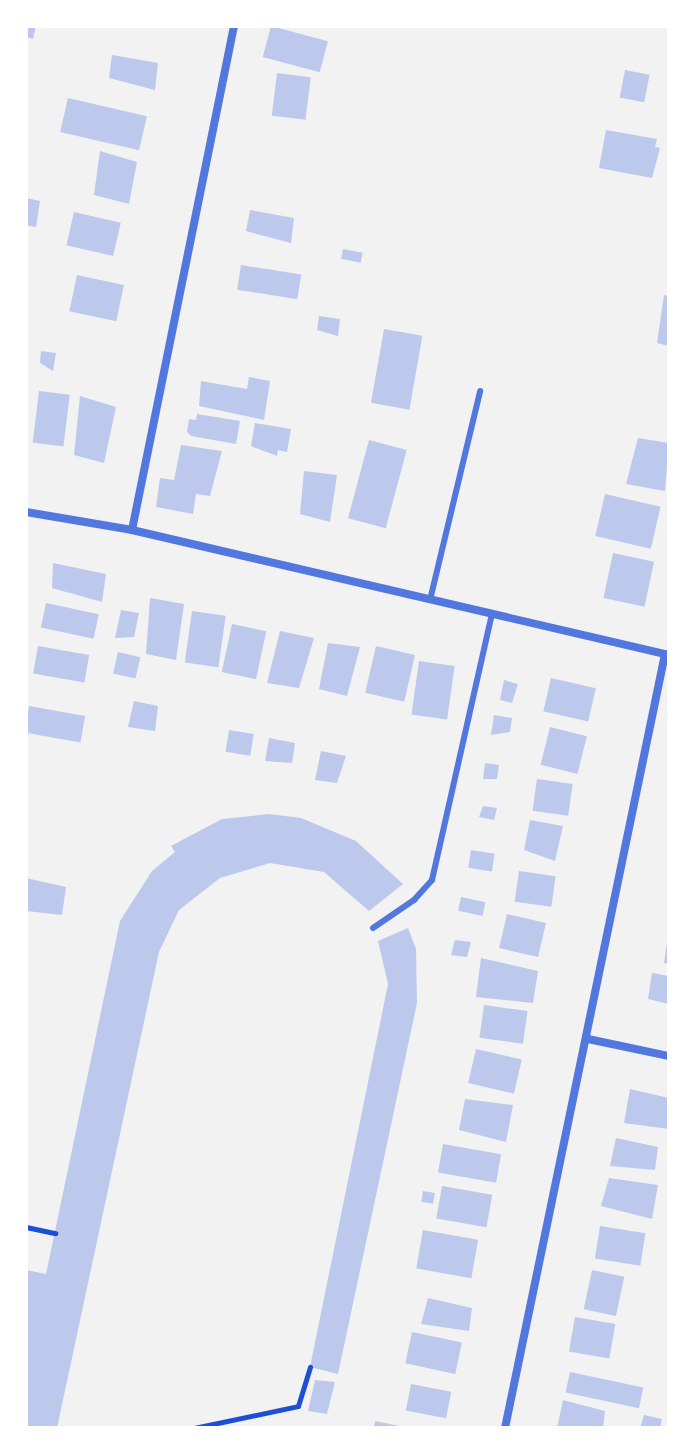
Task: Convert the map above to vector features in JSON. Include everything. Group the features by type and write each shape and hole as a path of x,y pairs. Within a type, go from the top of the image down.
{"street":[{"path":"132,530 234,26"},
{"path":"26,512 132,530 667,655 505,1428"},
{"path":"588,1039 669,1056"}],"lane":[{"path":"430,600 480,391"},
{"path":"373,928 432,880 492,614"}],"path":[{"path":"26,1227 55,1233"},
{"path":"194,1428 298,1406 310,1367"}],"building":[{"path":"26,26 36,26 33,39 26,37"},
{"path":"271,26 328,41 320,72 263,57"},
{"path":"112,55 158,63 155,90 109,78"},
{"path":"625,70 650,75 644,102 620,97"},
{"path":"277,73 311,77 306,120 272,116"},
{"path":"68,98 147,116 139,150 60,132"},
{"path":"606,130 657,139 655,147 660,148 652,178 599,168"},
{"path":"100,151 137,162 129,204 94,195"},
{"path":"26,198 40,201 36,227 26,225"},
{"path":"250,210 294,218 291,243 246,231"},
{"path":"74,212 121,223 113,256 66,245"},
{"path":"343,249 363,253 361,263 341,259"},
{"path":"241,265 301,275 297,299 237,290"},
{"path":"77,275 124,285 116,321 69,311"},
{"path":"664,295 669,296 669,346 657,343"},
{"path":"319,316 340,319 338,336 317,330"},
{"path":"384,329 422,336 409,410 371,403"},
{"path":"41,351 56,353 53,371 40,363"},
{"path":"249,377 270,381 264,420 199,406 201,381 247,389"},
{"path":"39,391 70,395 63,446 33,443"},
{"path":"80,396 116,407 104,463 74,455"},
{"path":"197,414 240,421 236,444 191,436 187,432 189,419 196,420"},
{"path":"255,423 291,429 287,452 278,450 277,456 251,446"},
{"path":"638,438 669,443 665,491 626,484"},
{"path":"369,440 407,450 386,528 348,518"},
{"path":"181,445 222,451 210,496 196,494 193,514 156,507 160,478 174,480"},
{"path":"304,471 337,475 330,522 300,514"},
{"path":"605,494 661,507 651,549 595,536"},
{"path":"613,553 654,562 645,607 603,598"},
{"path":"53,563 106,574 102,602 52,588"},
{"path":"150,598 184,604 176,660 146,654"},
{"path":"46,603 99,614 94,639 41,627"},
{"path":"121,610 139,613 134,637 115,638"},
{"path":"192,611 226,616 218,667 185,662"},
{"path":"232,624 266,631 256,679 222,672"},
{"path":"280,631 314,638 299,688 267,683"},
{"path":"328,643 360,647 347,696 319,689"},
{"path":"38,646 89,655 84,683 33,674"},
{"path":"376,646 415,655 404,702 365,693"},
{"path":"118,652 140,657 135,679 113,673"},
{"path":"419,661 455,666 447,719 411,714"},
{"path":"551,678 596,688 588,721 543,711"},
{"path":"504,680 518,684 512,703 500,700"},
{"path":"134,701 158,706 155,731 128,727"},
{"path":"29,706 85,716 80,742 26,733"},
{"path":"494,715 512,718 510,732 491,735"},
{"path":"550,727 587,736 577,774 541,765"},
{"path":"229,730 254,734 250,756 226,752"},
{"path":"269,738 295,743 292,763 265,761"},
{"path":"321,751 346,756 337,783 315,780"},
{"path":"485,763 499,765 497,779 483,779"},
{"path":"537,779 573,784 568,816 533,811"},
{"path":"483,806 497,808 494,820 479,817"},
{"path":"269,814 301,818 356,841 403,884 369,911 324,872 270,863 220,878 179,910 159,952 57,1428 26,1428 26,1270 46,1274 120,921 152,871 175,852 171,846 222,819"},
{"path":"530,820 563,826 555,861 524,850"},
{"path":"471,850 495,854 492,872 468,868"},
{"path":"519,871 556,876 551,907 515,902"},
{"path":"26,878 66,887 62,915 26,911"},
{"path":"461,897 485,902 483,916 458,911"},
{"path":"507,914 546,923 538,957 499,948"},
{"path":"408,928 416,949 417,1003 338,1374 310,1367 388,984 378,941"},
{"path":"455,940 471,942 467,957 451,955"},
{"path":"669,942 669,964 664,963"},
{"path":"481,958 538,971 533,1003 476,997"},
{"path":"652,973 669,976 669,1004 648,999"},
{"path":"484,1005 528,1011 523,1044 479,1038"},
{"path":"476,1049 522,1060 514,1094 468,1083"},
{"path":"630,1089 669,1098 669,1129 624,1123"},
{"path":"465,1099 513,1105 506,1142 459,1130"},
{"path":"616,1138 658,1147 655,1170 610,1166"},
{"path":"443,1144 501,1154 496,1183 438,1173"},
{"path":"609,1178 658,1185 652,1219 601,1206"},
{"path":"442,1186 492,1195 486,1227 436,1218"},
{"path":"423,1191 435,1193 433,1204 421,1202"},
{"path":"600,1226 645,1233 640,1266 595,1259"},
{"path":"423,1230 478,1240 471,1278 416,1268"},
{"path":"592,1270 624,1277 616,1316 584,1309"},
{"path":"428,1298 472,1308 469,1331 421,1324"},
{"path":"575,1317 615,1324 609,1359 569,1351"},
{"path":"412,1332 462,1343 455,1374 405,1363"},
{"path":"570,1372 643,1388 639,1408 566,1393"},
{"path":"315,1380 335,1382 327,1414 308,1411"},
{"path":"411,1384 451,1392 446,1418 406,1411"},
{"path":"563,1400 605,1411 603,1428 557,1428"},
{"path":"644,1415 662,1419 660,1428 640,1428"},
{"path":"375,1421 404,1427 404,1428 374,1428"}]}
